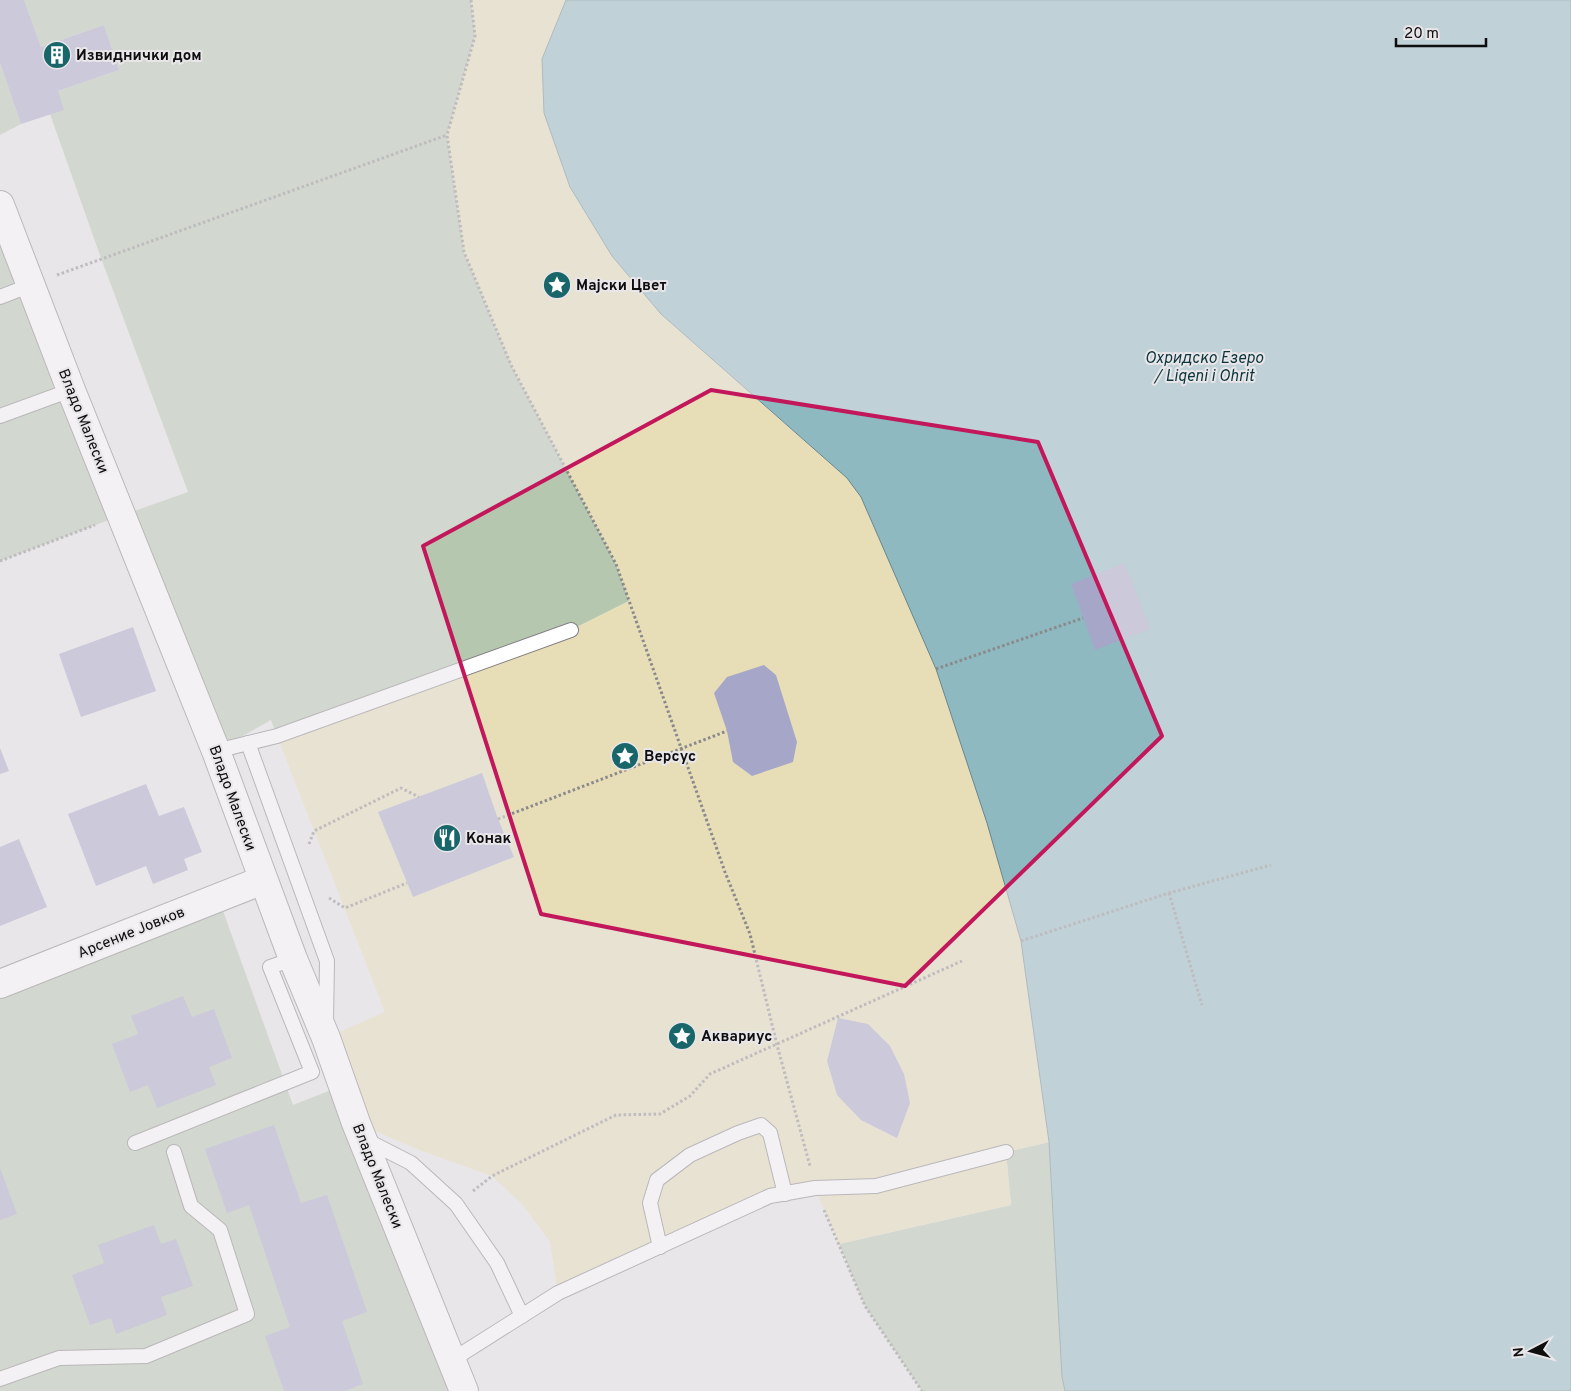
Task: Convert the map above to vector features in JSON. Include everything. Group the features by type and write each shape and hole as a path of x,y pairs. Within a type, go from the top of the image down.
{"main road":[{"name":"Владо Малески","path":"0,205 71,390 216,751 293,959 326,1038 356,1123 364,1139 456,1382"},
{"name":"Арсение Јовков","path":"0,984 263,880"}],"lane":[{"path":"0,297 31,285"},
{"path":"0,416 71,390"},
{"path":"216,751 277,736 571,630"},
{"path":"248,743 295,876 328,961 326,1038"},
{"path":"135,1143 312,1072 270,967 293,959"},
{"path":"660,1247 650,1203 657,1180 690,1155 738,1133 761,1125 770,1133 786,1194"},
{"path":"364,1139 411,1163 456,1204 496,1263 522,1316"},
{"path":"0,1378 59,1358 146,1356 247,1314 220,1230 191,1206 174,1152"},
{"path":"456,1382 522,1316 558,1293 770,1196 815,1188 876,1186 1006,1152"}],"path":[{"path":"471,0 475,36 447,135 464,252 511,365 616,564 725,872 750,934 815,1188 865,1306 922,1391"},
{"path":"31,285 447,135"},
{"path":"0,561 122,515"},
{"path":"936,669 1083,618"},
{"path":"498,819 727,730"},
{"path":"407,884 345,908 295,876 314,831 401,788 419,797"},
{"path":"1021,940 1168,893 1272,865"},
{"path":"1168,893 1202,1004"},
{"path":"456,1204 492,1176 616,1115 660,1114 690,1096 710,1074 962,961"}],"highlighted area":[{"path":"711,390 1038,442 1162,736 905,986 541,914 423,546"}],"green space":[{"path":"24,0 471,0 475,36 447,135 464,252 511,365 616,564 629,601 571,630 277,736 271,720 216,751 122,515 0,561 0,205 123,515 188,492 50,114 58,91 119,70 104,25 41,47"},
{"path":"0,63 21,124 0,135"},
{"path":"218,897 293,1105 344,1085 464,1391 0,1391 0,984"},
{"path":"1049,1142 1571,1391 922,1391 865,1306 839,1244 1011,1205 1006,1152"}],"sand":[{"path":"471,0 566,0 542,59 755,398 847,478 861,497 936,669 987,823 1021,940 1049,1142 1006,1152 1011,1205 839,1244 815,1188 770,1196 558,1293 550,1242 523,1205 492,1176 422,1151 356,1123 326,1038 385,1012 277,736 571,630 629,601 616,564 511,365 464,252 447,135 475,36"}],"water":[{"name":"Охридско Езеро / Liqeni i Ohrit","path":"566,0 1571,0 1571,1391 1065,1391 1062,1377 1049,1142 1021,941 987,823 936,669 861,497 847,478 661,314 612,256 570,187 544,113 542,59"}],"building":[{"name":"Извиднички дом","path":"0,0 24,0 41,47 104,25 119,70 58,91 64,110 21,124 0,63"},
{"path":"1125,563 1150,629 1095,650 1071,584"},
{"path":"133,627 156,691 81,717 59,654"},
{"name":"Версус","path":"764,665 776,675 797,742 793,762 752,776 733,762 727,731 714,693 727,677"},
{"path":"0,748 9,771 0,774"},
{"name":"Конак","path":"482,773 514,857 413,897 378,812"},
{"path":"146,784 159,816 184,807 202,852 184,859 188,870 153,884 146,866 96,886 68,814"},
{"path":"19,839 47,907 0,926 0,847"},
{"path":"183,996 192,1017 214,1009 232,1058 209,1067 216,1085 157,1108 148,1085 130,1092 112,1044 138,1034 131,1016"},
{"path":"838,1018 868,1024 890,1046 904,1074 910,1103 897,1138 861,1120 837,1095 827,1061"},
{"path":"274,1125 301,1203 327,1195 367,1312 342,1321 363,1384 345,1391 284,1391 265,1336 290,1327 249,1205 227,1213 205,1149"},
{"path":"0,1168 17,1214 0,1220"},
{"path":"154,1225 161,1244 176,1239 193,1286 161,1297 167,1315 116,1334 111,1318 90,1325 72,1275 104,1263 98,1245"}],"place":[{"name":"Извиднички дом","path":"57,55"},
{"name":"Мајски Цвет","path":"557,285"},
{"name":"Версус","path":"625,756"},
{"name":"Конак","path":"447,838"},
{"name":"Аквариус","path":"682,1036"}]}
